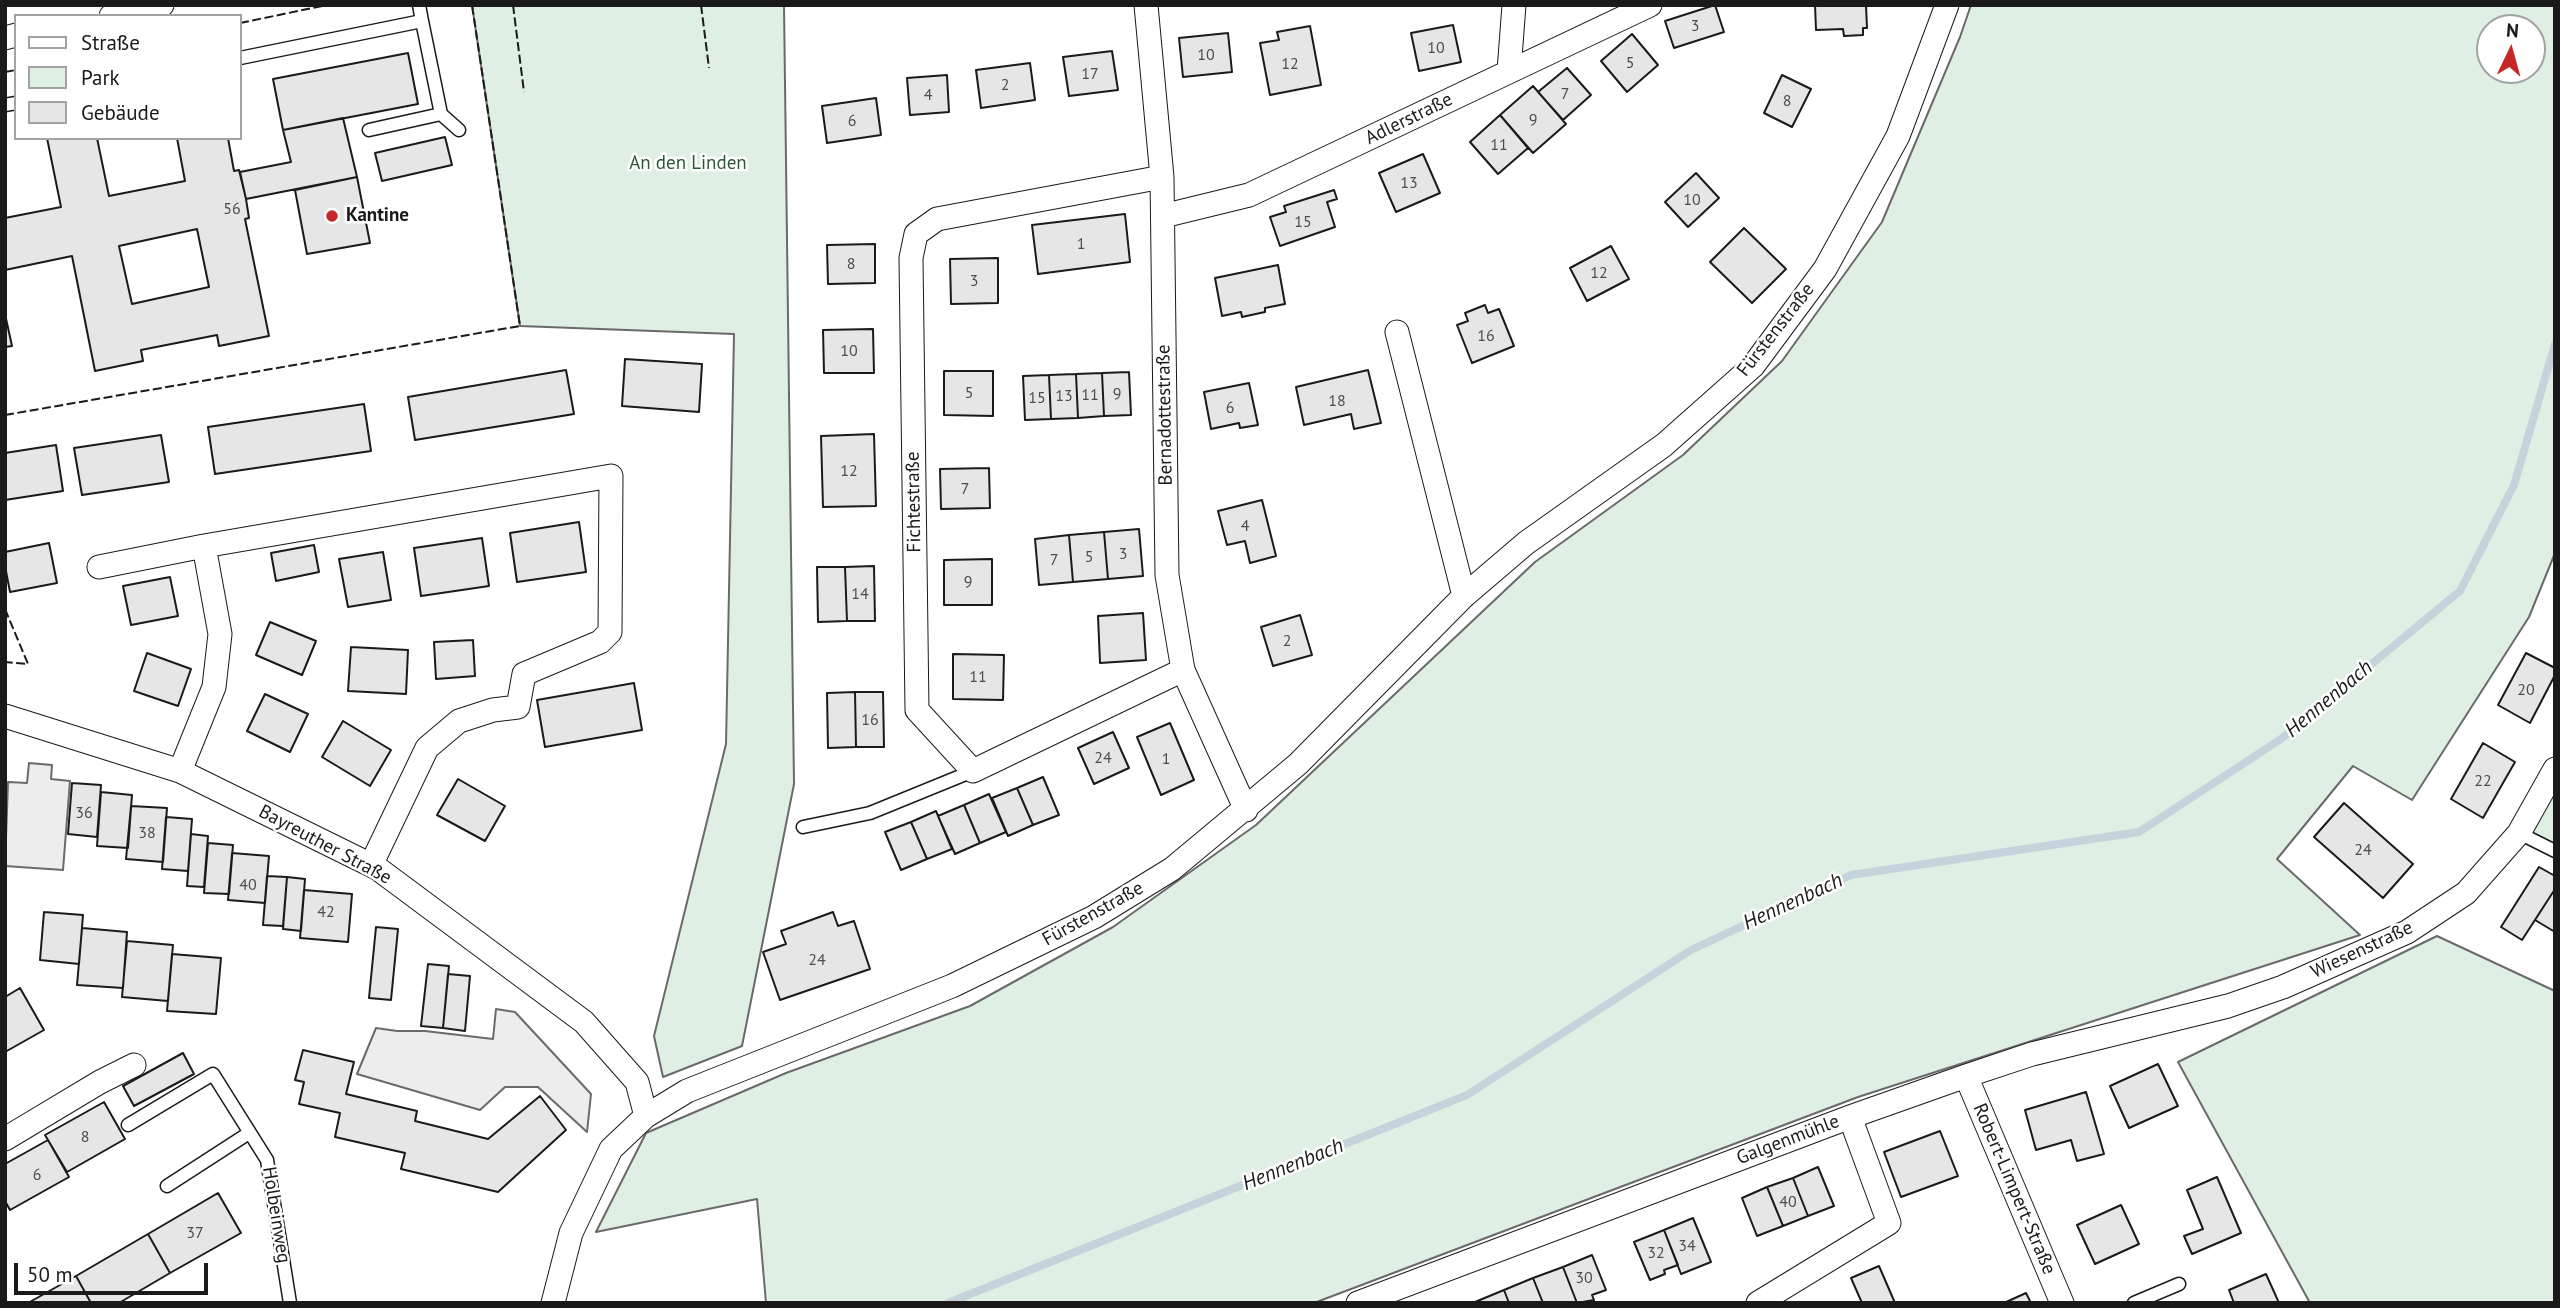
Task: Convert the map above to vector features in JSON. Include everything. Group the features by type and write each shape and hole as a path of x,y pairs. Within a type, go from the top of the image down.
{"street":[{"path":"120,14 162,5"},
{"name":"Bernadottestraße","path":"1146,5 1162,177 1167,575 1183,670 1246,810"},
{"path":"1509,71 1514,5"},
{"name":"Adlerstraße","path":"1163,216 1249,195 1650,5"},
{"name":"Fürstenstraße","path":"553,1303 571,1233 611,1149 646,1116 687,1091 952,986 1094,917 1172,869 1298,764 1464,596 1526,543 1664,445 1753,366 1825,269 1898,136 1947,5"},
{"name":"Fichtestraße","path":"973,771 917,710 911,258 916,234 937,219 1162,177"},
{"path":"1398,332 1464,596"},
{"path":"99,567 204,546 611,476 610,632 600,642 524,674 518,707 493,710 459,721 427,748 370,865"},
{"path":"180,771 214,687 219,634 204,546"},
{"path":"973,771 1183,670"},
{"name":"Bayreuther Straße","path":"6,721 180,771 370,865 584,1022 637,1082 646,1116"},
{"name":"Wiesenstraße","path":"2228,1006 2283,987 2407,932 2466,893 2519,833 2555,769"},
{"name":"Galgenmühle","path":"1358,1303 1850,1117 1966,1076 2032,1054 2228,1006"},
{"path":"5,1139 100,1082 134,1065"},
{"name":"Robert-Limpert-Straße","path":"1966,1076 2062,1303"},
{"path":"1758,1303 1889,1223 1850,1117"}],"lane":[{"path":"419,5 441,114 459,130"},
{"path":"242,58 422,21"},
{"path":"369,130 441,114"},
{"path":"803,827 870,813 973,771"},
{"path":"2519,833 2555,851"},
{"name":"Holbeinweg","path":"128,1125 213,1074 267,1160 290,1303"},
{"path":"167,1186 248,1133"},
{"path":"2134,1303 2179,1284"}],"green space":[{"name":"An den Linden","path":"472,5 784,5 794,784 742,1046 663,1077 654,1036 726,744 734,334 520,326"},
{"path":"1971,5 2555,5 2555,553 2529,617 2412,800 2353,766 2277,859 2360,935 1858,1097 1314,1303 766,1303 757,1199 596,1232 646,1133 786,1073 970,1006 1113,927 1256,825 1535,562 1683,455 1782,361 1882,222"},
{"path":"2555,791 2555,847 2530,836"},
{"path":"2437,936 2555,991 2555,1303 2310,1303 2178,1062"}],"shaded area":[{"path":"29,763 52,765 51,779 70,781 63,870 5,866 8,782 27,783"},
{"path":"496,1009 515,1012 591,1094 587,1132 538,1087 505,1087 480,1110 357,1074 376,1028 493,1039"}],"building":[{"path":"1715,5 1724,32 1674,48 1665,21"},
{"path":"1815,5 1866,5 1867,28 1863,28 1863,35 1844,36 1843,29 1816,30"},
{"path":"1453,25 1461,62 1419,71 1411,33"},
{"path":"1310,26 1321,85 1270,95 1260,43 1279,40 1277,32"},
{"path":"1228,33 1232,72 1183,77 1179,38"},
{"path":"1632,34 1658,65 1627,92 1601,61"},
{"path":"1112,51 1118,90 1069,96 1063,57"},
{"path":"408,53 418,104 283,130 273,79"},
{"path":"1030,63 1035,100 981,108 976,70"},
{"path":"1567,68 1591,95 1563,120 1538,92"},
{"path":"947,75 949,112 910,115 907,78"},
{"path":"1782,75 1811,89 1792,127 1764,113"},
{"path":"1533,86 1566,124 1533,153 1500,115"},
{"path":"876,98 881,135 827,143 822,106"},
{"path":"1500,115 1528,148 1498,174 1470,142"},
{"path":"343,118 357,177 246,199 240,172 291,162 283,130"},
{"path":"445,137 452,165 382,181 375,153"},
{"path":"47,140 97,140 109,196 185,181 177,140 228,140 234,171 239,170 246,199 249,218 245,219 269,336 219,346 217,335 141,350 143,361 95,371 72,256 5,270 5,218 61,207","holes":["197,229 209,287 132,304 119,246"]},
{"path":"1423,154 1440,193 1396,212 1379,173"},
{"path":"1696,173 1719,198 1688,227 1665,202"},
{"name":"Kantine","path":"357,177 370,243 307,254 295,190"},
{"path":"1334,190 1337,199 1327,202 1335,227 1280,246 1270,217 1286,212 1284,206"},
{"path":"1125,214 1130,262 1038,274 1032,225"},
{"path":"1744,228 1786,269 1752,303 1710,262"},
{"path":"875,244 875,283 828,284 827,245"},
{"path":"1611,246 1629,279 1587,301 1570,268"},
{"path":"998,258 998,303 951,304 950,259"},
{"path":"1278,265 1285,304 1242,317 1241,312 1222,316 1215,278"},
{"path":"1485,305 1488,313 1499,309 1514,346 1472,363 1457,325 1468,321 1465,313"},
{"path":"5,314 12,346 5,347"},
{"path":"873,329 874,373 824,373 823,330"},
{"path":"625,359 702,364 699,412 622,406"},
{"path":"566,370 574,414 415,440 408,397"},
{"path":"1368,370 1381,423 1354,429 1351,414 1304,425 1296,387"},
{"path":"944,371 993,371 993,416 944,415"},
{"path":"1129,372 1131,415 1104,416 1102,373"},
{"path":"1102,373 1104,416 1078,418 1076,374"},
{"path":"1076,374 1078,418 1051,419 1049,375"},
{"path":"1049,375 1051,419 1025,420 1023,376"},
{"path":"1249,383 1258,425 1240,428 1239,423 1211,429 1204,392"},
{"path":"364,404 371,451 215,474 208,427"},
{"path":"874,434 876,506 823,507 821,436"},
{"path":"161,435 169,482 82,495 74,448"},
{"path":"56,445 63,491 5,500 5,453"},
{"path":"989,468 990,508 941,509 940,469"},
{"path":"1262,500 1276,556 1250,563 1245,541 1227,545 1218,511"},
{"path":"579,522 586,572 517,582 510,533"},
{"path":"1139,529 1143,576 1108,579 1104,532"},
{"path":"1104,532 1108,579 1073,582 1069,535"},
{"path":"1069,535 1073,582 1039,585 1035,539"},
{"path":"482,538 489,586 421,596 414,548"},
{"path":"49,543 57,583 10,592 5,552"},
{"path":"314,545 319,572 276,581 271,553"},
{"path":"383,552 391,600 348,607 339,559"},
{"path":"992,559 992,605 944,605 944,560"},
{"path":"874,566 875,621 847,621 845,567"},
{"path":"817,567 845,567 847,621 818,622"},
{"path":"170,577 178,616 131,625 123,586"},
{"path":"1143,613 1146,660 1100,663 1098,616"},
{"path":"1300,615 1312,655 1273,666 1261,627"},
{"path":"270,622 316,641 302,675 256,655"},
{"path":"473,640 475,676 436,679 434,642"},
{"path":"351,647 408,650 406,694 348,691"},
{"path":"147,653 191,669 178,706 134,691"},
{"path":"2526,653 2555,668 2555,675 2530,723 2498,705"},
{"path":"953,654 1004,655 1003,700 953,699"},
{"path":"634,683 642,730 545,747 537,700"},
{"path":"855,692 856,747 828,748 827,693"},
{"path":"855,692 883,692 884,747 856,747"},
{"path":"265,694 308,714 290,752 247,731"},
{"path":"343,721 391,750 370,786 322,757"},
{"path":"1170,723 1194,780 1161,795 1137,737"},
{"path":"1113,732 1129,768 1094,784 1078,748"},
{"path":"2483,743 2515,762 2483,818 2451,799"},
{"path":"1043,777 1059,815 1033,825 1017,788"},
{"path":"458,779 505,806 485,841 437,815"},
{"path":"72,783 101,785 97,837 68,834"},
{"path":"1017,788 1033,825 1008,836 992,798"},
{"path":"101,792 132,795 128,848 97,846"},
{"path":"989,794 1006,832 980,843 964,805"},
{"path":"2344,803 2413,864 2383,898 2314,837"},
{"path":"964,805 980,843 955,854 938,816"},
{"path":"131,806 167,808 163,862 126,859"},
{"path":"936,811 952,849 927,859 911,822"},
{"path":"166,817 192,819 188,871 162,869"},
{"path":"911,822 927,859 901,870 885,832"},
{"path":"191,834 208,836 204,887 187,886"},
{"path":"208,843 233,845 229,894 204,893"},
{"path":"232,853 269,856 265,903 228,900"},
{"path":"2539,867 2555,876 2555,889 2522,940 2501,927"},
{"path":"267,876 287,877 283,926 263,925"},
{"path":"287,877 305,879 301,931 283,929"},
{"path":"2555,889 2555,932 2535,920"},
{"path":"304,890 352,894 348,942 300,938"},
{"path":"44,912 83,915 79,964 40,960"},
{"path":"833,912 838,926 854,921 870,969 780,1000 763,952 786,944 781,931"},
{"path":"376,927 398,929 391,1000 369,998"},
{"path":"82,928 127,932 123,988 77,985"},
{"path":"127,941 173,945 168,1001 122,997"},
{"path":"172,954 221,958 216,1014 167,1011"},
{"path":"428,964 449,966 443,1028 421,1026"},
{"path":"448,974 470,976 465,1031 443,1028"},
{"path":"20,988 44,1030 5,1052 5,997"},
{"path":"303,1050 354,1062 346,1094 417,1111 415,1121 488,1139 540,1096 566,1130 498,1192 401,1169 405,1153 335,1137 340,1113 299,1104 304,1082 295,1080"},
{"path":"183,1053 194,1074 134,1106 123,1086"},
{"path":"2158,1064 2178,1106 2129,1128 2110,1086"},
{"path":"2086,1092 2104,1154 2077,1161 2071,1140 2036,1150 2025,1110"},
{"path":"104,1102 125,1139 67,1172 45,1135"},
{"path":"1940,1131 1958,1176 1901,1197 1884,1152"},
{"path":"48,1140 69,1177 10,1210 5,1201 5,1164"},
{"path":"1818,1167 1834,1206 1808,1216 1793,1178"},
{"path":"2217,1177 2241,1233 2192,1254 2184,1236 2203,1229 2187,1190"},
{"path":"1793,1178 1808,1216 1783,1226 1767,1187"},
{"path":"1767,1187 1783,1226 1757,1236 1742,1198"},
{"path":"218,1193 241,1233 170,1273 148,1234"},
{"path":"2121,1205 2139,1244 2095,1264 2077,1225"},
{"path":"1693,1218 1711,1262 1681,1274 1664,1230"},
{"path":"1664,1230 1678,1265 1664,1270 1665,1274 1650,1280 1634,1242"},
{"path":"148,1234 170,1273 119,1303 91,1303 76,1276"},
{"path":"1592,1255 1606,1290 1592,1295 1594,1300 1577,1303 1563,1267"},
{"path":"1879,1266 1895,1303 1862,1303 1851,1278"},
{"path":"1563,1267 1577,1303 1543,1303 1533,1278"},
{"path":"2266,1274 2279,1303 2234,1303 2229,1290"},
{"path":"76,1276 91,1303 28,1303"},
{"path":"1533,1278 1543,1303 1509,1303 1504,1290"},
{"path":"1504,1290 1509,1303 1475,1303 1475,1302"},
{"path":"2026,1293 2031,1303 2004,1303"}],"waterway":[{"name":"Hennenbach","path":"948,1303 1467,1095 1691,950 1851,875 2139,832 2281,739 2460,591 2514,485 2555,344"}],"fence":[{"path":"242,23 327,5"},
{"path":"5,415 520,326 472,5"},
{"path":"513,5 524,92"},
{"path":"701,5 709,68"},
{"path":"5,72 14,70"},
{"path":"5,609 28,664 5,662"}],"place":[{"name":"Kantine","path":"332,216"}]}
